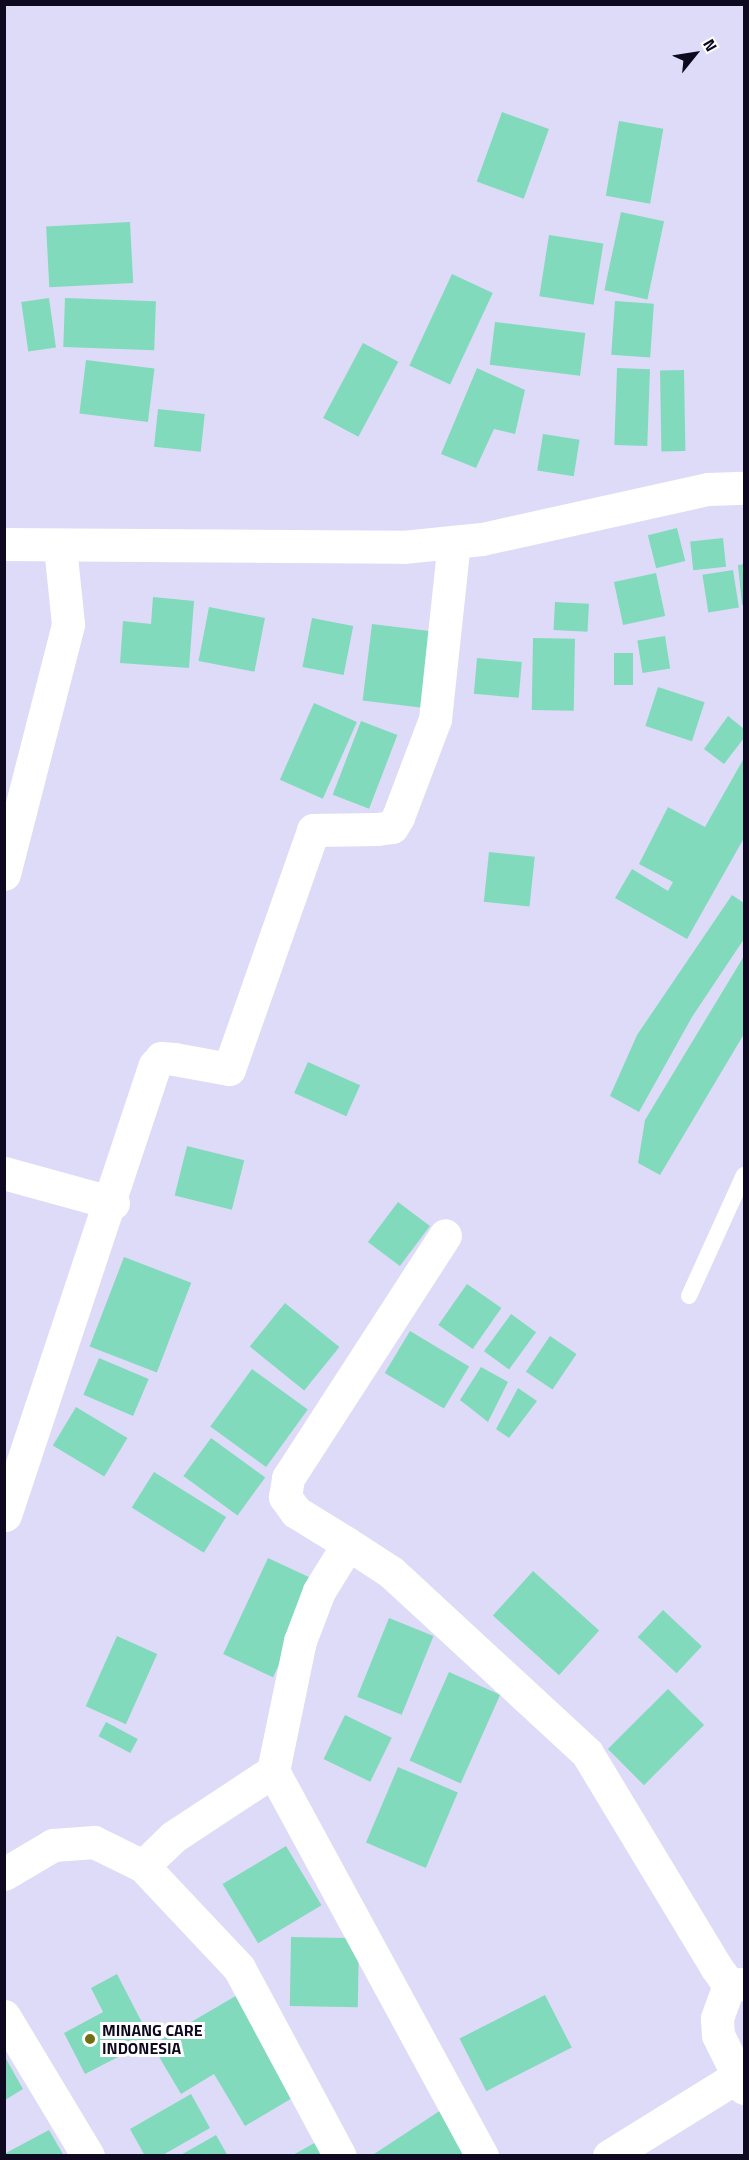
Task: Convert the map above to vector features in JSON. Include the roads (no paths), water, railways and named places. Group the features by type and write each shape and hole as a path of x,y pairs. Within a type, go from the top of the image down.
{"street":[{"path":"4,544 60,546 454,542 708,489 744,488"},
{"path":"5,1515 113,1203 155,1065 161,1058 174,1059 218,1071 235,1061 313,830 376,829 392,826 398,817 435,719 454,542"},
{"path":"4,874 68,624 60,546"},
{"path":"4,1173 113,1203"},
{"path":"445,1235 288,1478 285,1497 296,1512 391,1572 587,1753 737,1985 717,2018 718,2035 741,2082 609,2156"},
{"path":"348,1544 319,1591 300,1641 273,1771 482,2156"},
{"path":"143,1866 174,1837 273,1771"},
{"path":"4,1874 53,1845 94,1842 143,1866 239,1968 340,2156"},
{"path":"4,2016 88,2156"}],"lane":[{"path":"689,1296 744,1175"}],"place":[{"name":"MINANG CARE INDONESIA","path":"90,2039"}]}
